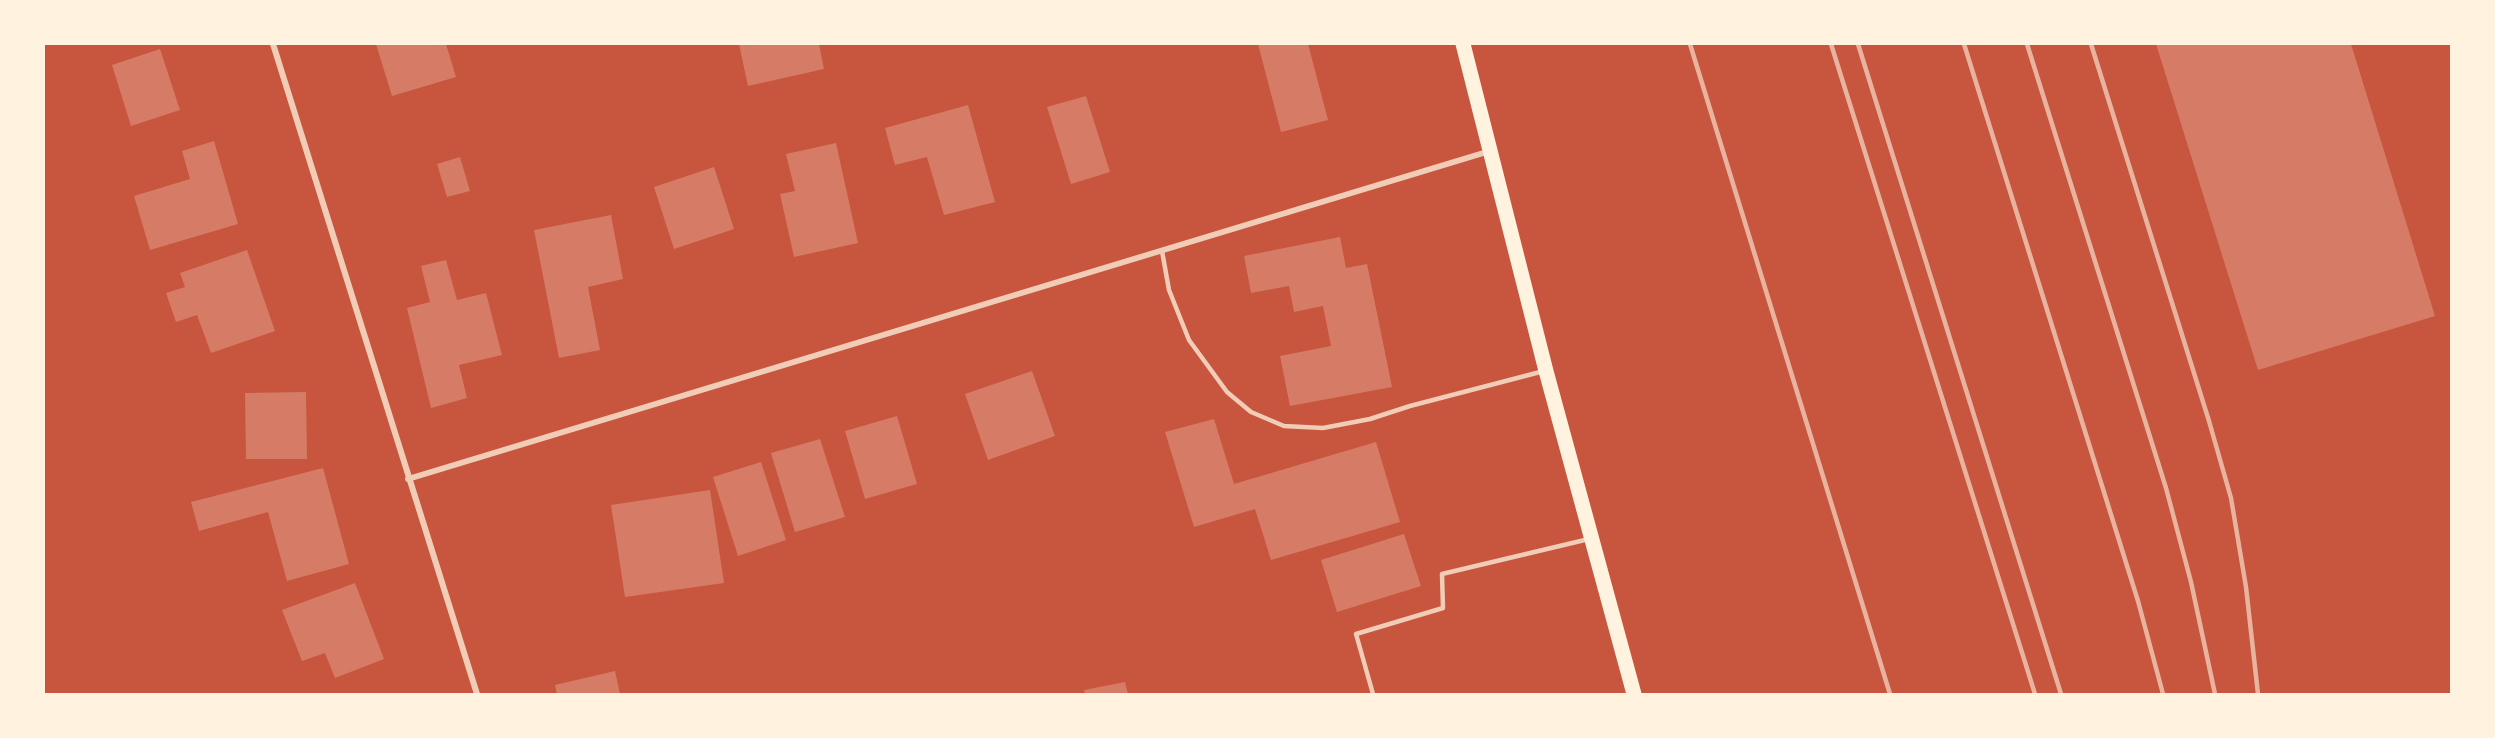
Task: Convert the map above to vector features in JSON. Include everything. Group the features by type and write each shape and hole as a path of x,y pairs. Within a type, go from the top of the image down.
{"main road":[{"path":"1463,44 1546,371 1634,694"}],"street":[{"path":"273,44 477,694"},
{"path":"408,479 1490,151"}],"lane":[{"path":"1162,251 1169,290 1189,340 1227,392 1251,412 1284,426 1323,428 1370,419 1410,405 1546,371"},
{"path":"1373,694 1356,634 1443,608 1442,574 1592,539"}],"building":[{"path":"376,44 446,44 456,77 392,96"},
{"path":"739,44 819,44 824,69 748,86"},
{"path":"1258,44 1308,44 1328,120 1281,132"},
{"path":"2156,44 2351,44 2435,316 2258,370"},
{"path":"160,49 180,110 131,126 112,65"},
{"path":"1086,96 1110,172 1071,184 1047,107"},
{"path":"968,105 995,202 944,215 927,157 895,165 885,128"},
{"path":"214,141 238,224 150,250 134,196 190,179 182,151"},
{"path":"836,143 858,243 794,257 780,194 795,191 786,154"},
{"path":"460,157 470,191 447,197 437,164"},
{"path":"714,167 734,229 674,249 654,187"},
{"path":"611,215 623,279 588,287 600,350 559,358 534,230"},
{"path":"1340,237 1346,268 1367,264 1392,387 1290,406 1280,356 1331,346 1323,306 1294,312 1289,286 1251,293 1244,256"},
{"path":"247,250 275,331 211,353 197,315 176,322 166,293 185,287 180,273"},
{"path":"446,260 457,300 486,293 502,355 459,365 467,398 431,408 407,308 430,302 421,266"},
{"path":"1032,371 1055,436 988,460 965,394"},
{"path":"306,392 307,459 246,459 245,393"},
{"path":"897,416 917,484 865,499 845,431"},
{"path":"1214,419 1234,484 1376,442 1400,522 1271,560 1255,509 1194,527 1165,432"},
{"path":"820,439 845,517 795,532 771,453"},
{"path":"761,462 786,540 738,556 713,477"},
{"path":"323,468 349,564 287,581 268,512 199,531 191,502"},
{"path":"710,490 724,583 625,597 611,505"},
{"path":"1404,534 1421,586 1337,612 1321,560"},
{"path":"355,583 384,659 335,678 325,653 302,661 282,610"},
{"path":"615,671 620,694 557,694 555,685"},
{"path":"1125,682 1128,694 1085,694 1084,690"}],"railway":[{"path":"1690,44 1890,694"},
{"path":"1831,44 2035,694"},
{"path":"1858,44 2061,694"},
{"path":"1964,44 2138,601 2163,694"},
{"path":"2027,44 2166,488 2191,582 2215,694"},
{"path":"2091,44 2231,498 2246,587 2258,694"}]}
